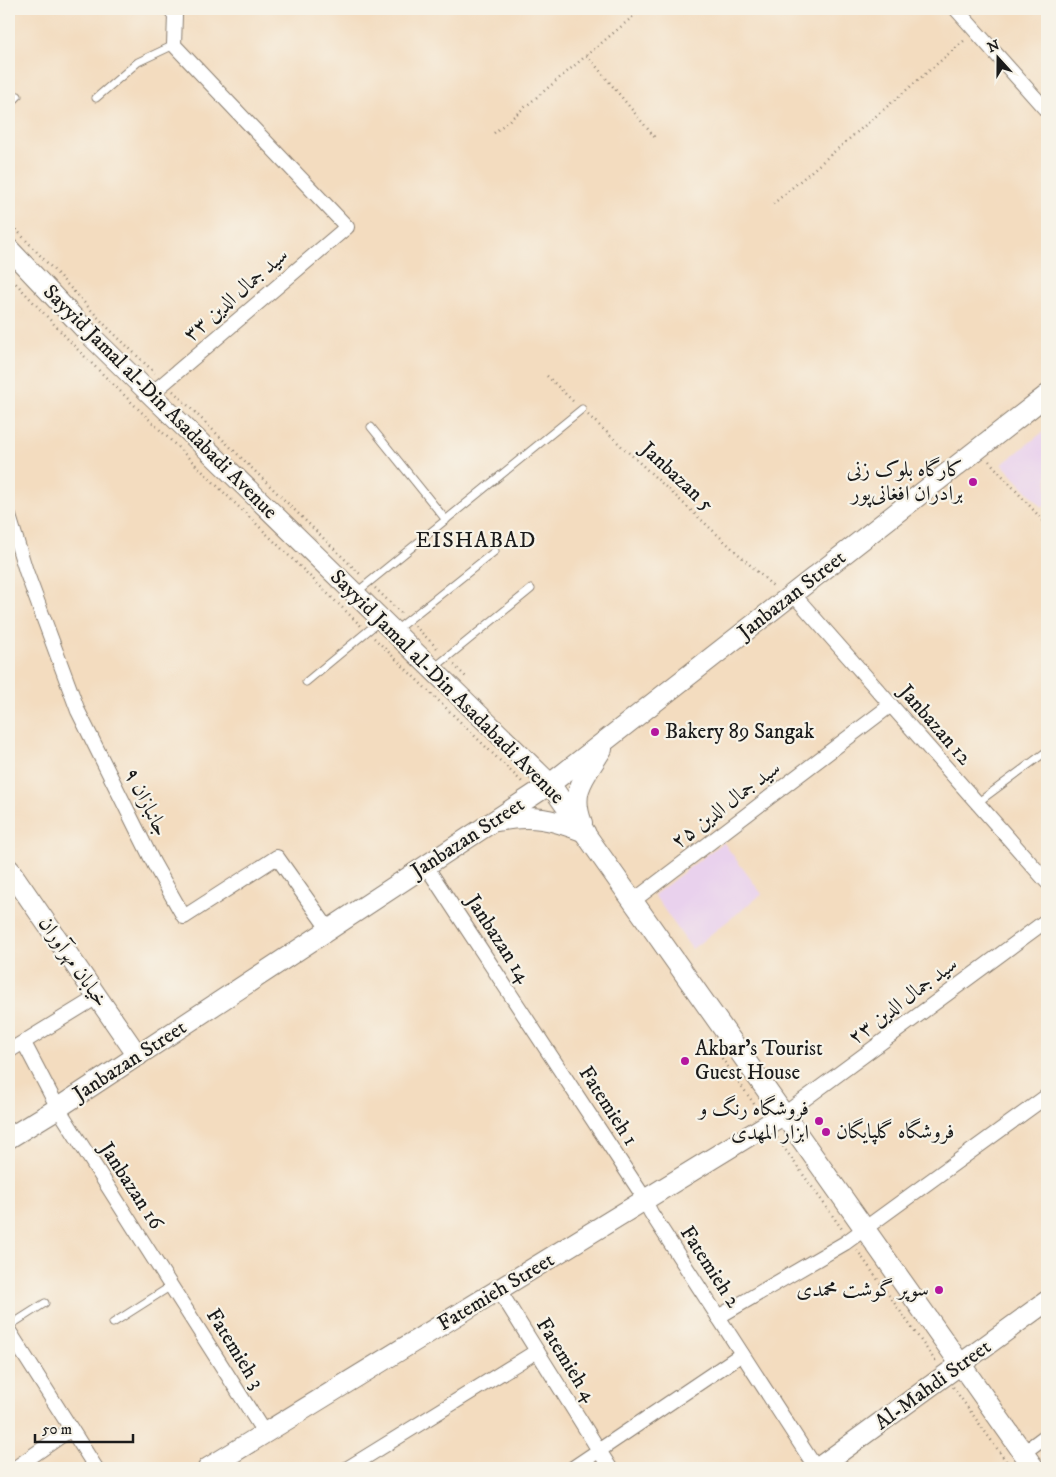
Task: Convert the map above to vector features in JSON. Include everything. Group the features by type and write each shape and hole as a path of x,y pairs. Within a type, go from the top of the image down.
{"main road":[{"name":"Sayyid Jamal al-Din Asadabadi Avenue","path":"9,249 150,395 355,594 381,628 432,669 542,789 585,832 633,901 776,1120 953,1371 1023,1463"},
{"name":"Janbazan Street","path":"9,1138 138,1056 542,789 1047,395"},
{"path":"585,832 578,813 576,800 578,790 608,739"},
{"path":"493,822 518,817 552,819 585,832"},
{"name":"خیابان مهرآوران","path":"9,869 138,1056"},
{"name":"Fatemieh Street","path":"211,1467 776,1120"},
{"name":"Al-Mahdi Street","path":"817,1468 1047,1301"}],"street":[{"path":"170,9 175,15 174,45"},
{"path":"956,9 1047,112"},
{"name":"سید جمال الدین ۳۳","path":"150,395 347,227 174,45"},
{"name":"جانبازان ۹","path":"9,516 26,570 78,711 154,864 184,917 277,857 329,930"},
{"name":"Janbazan 12","path":"790,596 891,705 1047,882"},
{"name":"سید جمال الدین ۲۵","path":"633,901 891,705"},
{"name":"Janbazan 14","path":"426,866 536,1033"},
{"name":"سید جمال الدین ۲۳","path":"776,1120 1047,920"},
{"path":"9,1051 97,997"},
{"name":"Fatemieh 1","path":"536,1033 645,1201"},
{"name":"Janbazan 16","path":"24,1043 58,1108 171,1286"},
{"path":"718,1317 856,1234 1047,1096"},
{"name":"Fatemieh 2","path":"645,1201 817,1468"},
{"name":"Fatemieh 3","path":"171,1286 265,1434"},
{"name":"Fatemieh 4","path":"499,1290 610,1468"},
{"path":"9,1331 96,1468"},
{"path":"348,1468 537,1351"},
{"path":"573,1468 742,1354"},
{"path":"15,1468 71,1429"},
{"path":"1023,1463 1047,1435"}],"lane":[{"path":"96,98 138,62 174,45"},
{"path":"9,105 18,96"},
{"path":"355,594 582,409"},
{"path":"371,427 446,520"},
{"path":"306,682 381,628 495,551"},
{"path":"432,669 531,589"},
{"path":"978,803 1047,752"},
{"path":"113,1324 171,1286"},
{"path":"9,1326 46,1303"}],"path":[{"path":"494,132 642,9"},
{"path":"773,204 976,31"},
{"path":"587,55 656,139"},
{"path":"9,276 80,352 381,628 542,789"},
{"name":"Janbazan 5","path":"547,376 790,596"},
{"path":"978,449 1047,525"},
{"path":"714,1046 776,1120 953,1371 1023,1463"}],"shaded area":[{"path":"1047,429 1047,503 1042,507 1002,464"},
{"path":"723,842 762,894 692,949 654,895"}],"place":[{"name":"کارگاه بلوک زنی برادران افغانی‌پور","path":"973,482"},
{"name":"Bakery 89 Sangak","path":"655,732"},
{"name":"Akbar's Tourist Guest House","path":"685,1061"},
{"name":"فروشگاه رنگ و ابزار المهدی","path":"819,1121"},
{"name":"فروشگاه گلپایگان","path":"826,1132"},
{"name":"سوپر گوشت محمدی","path":"939,1290"}],"district":[{"name":"EISHABAD","path":"476,540"}]}
